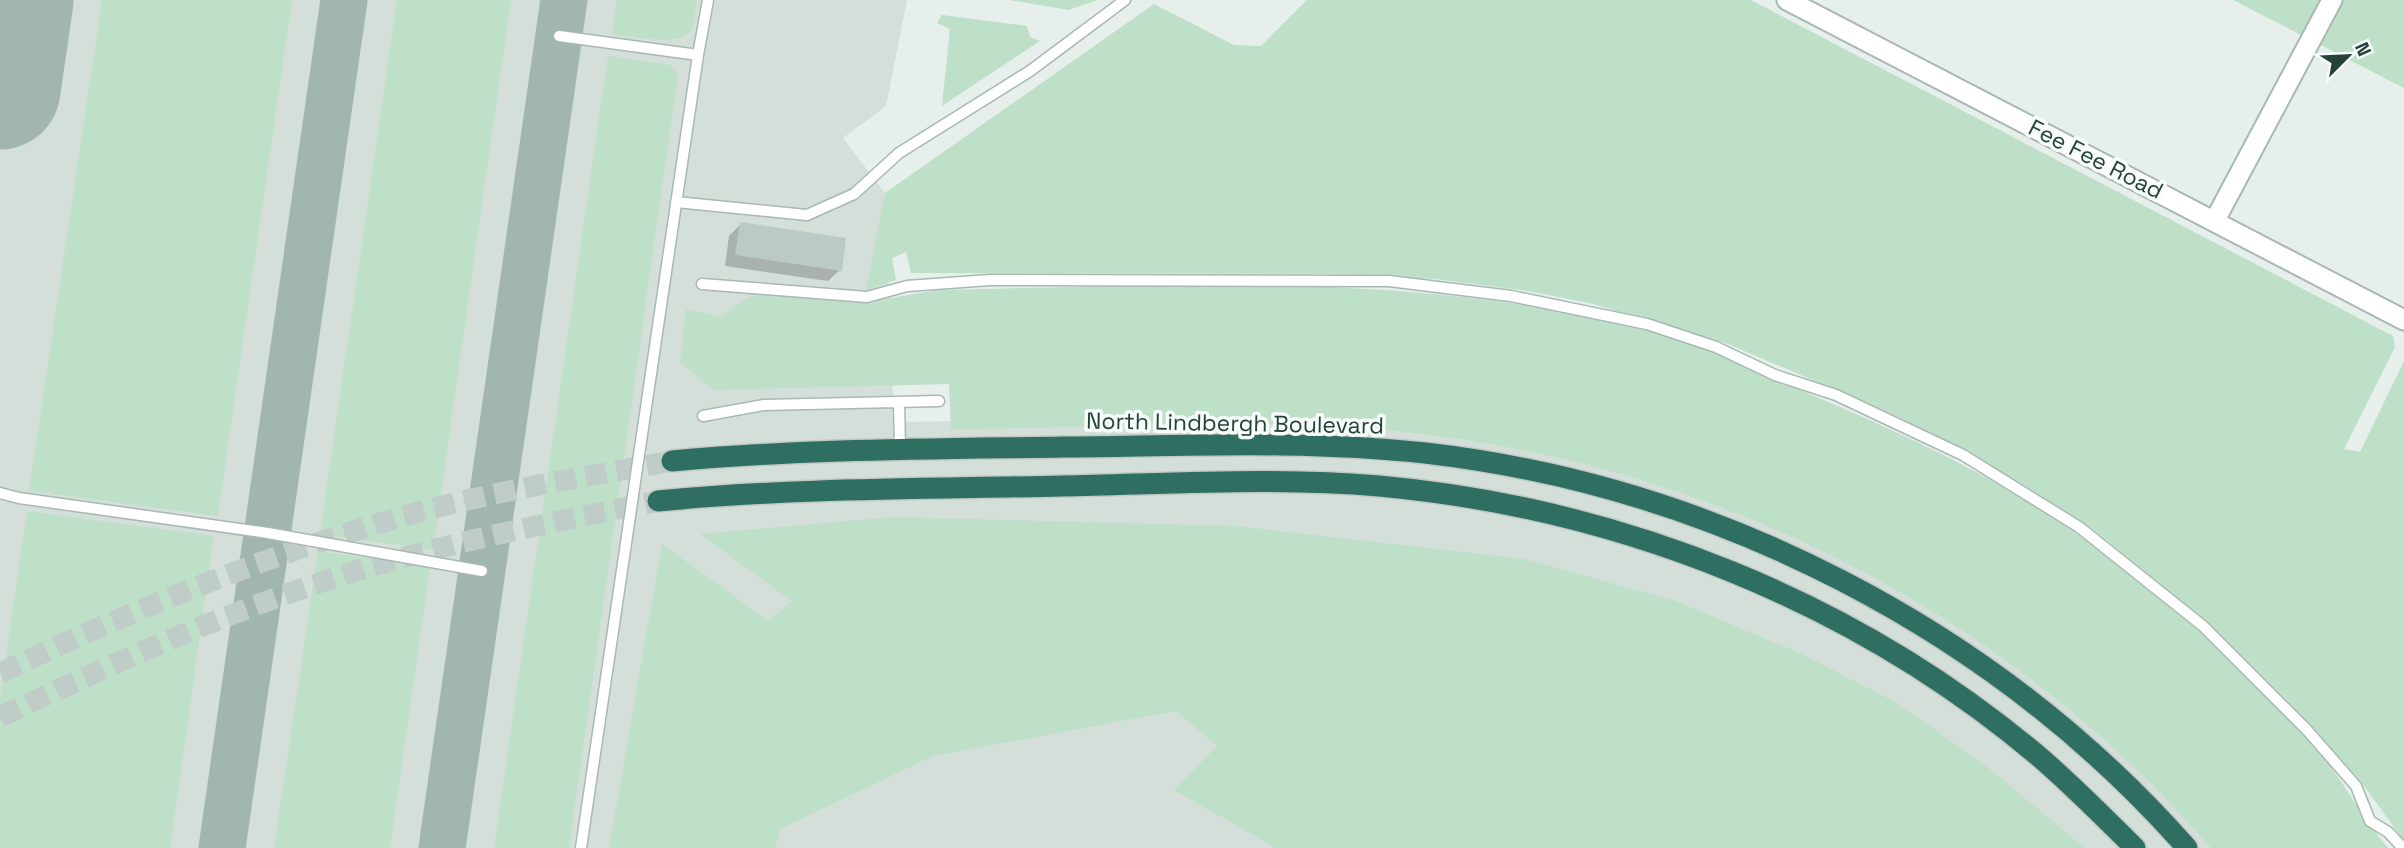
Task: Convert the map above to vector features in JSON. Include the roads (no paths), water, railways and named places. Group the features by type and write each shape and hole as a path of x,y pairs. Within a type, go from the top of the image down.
{"highway":[{"name":"North Lindbergh Boulevard","path":"671,461 759,453 900,449 1281,445 1425,453 1526,470 1654,503 1743,535 1798,559 1921,626 2024,697 2076,739 2127,786 2186,848"},
{"path":"658,501 852,489 1312,483 1444,494 1574,519 1638,538 1750,580 1821,612 1880,646 1948,689 2043,760 2135,848"}],"street":[{"name":"Fee Fee Road","path":"1787,0 2404,320"},
{"path":"2215,220 2332,0"}],"lane":[{"path":"581,848 708,0"},
{"path":"676,202 807,215 842,200 854,194 899,153 1030,71 1125,0"},
{"path":"559,36 698,55"},
{"path":"702,284 867,297 907,286 990,280 1389,281 1511,296 1647,324 1705,343 1775,375 1836,395 1963,454 2079,527 2203,626 2307,730 2356,786 2370,821 2388,832 2403,848"},
{"path":"899,401 900,449"},
{"path":"703,416 764,405 939,401"},
{"path":"0,493 19,498 268,533 482,570"}],"tunnel":[{"path":"0,673 187,590 331,538 452,504 672,461"},
{"path":"0,717 194,630 343,575 460,543 658,501"}]}
